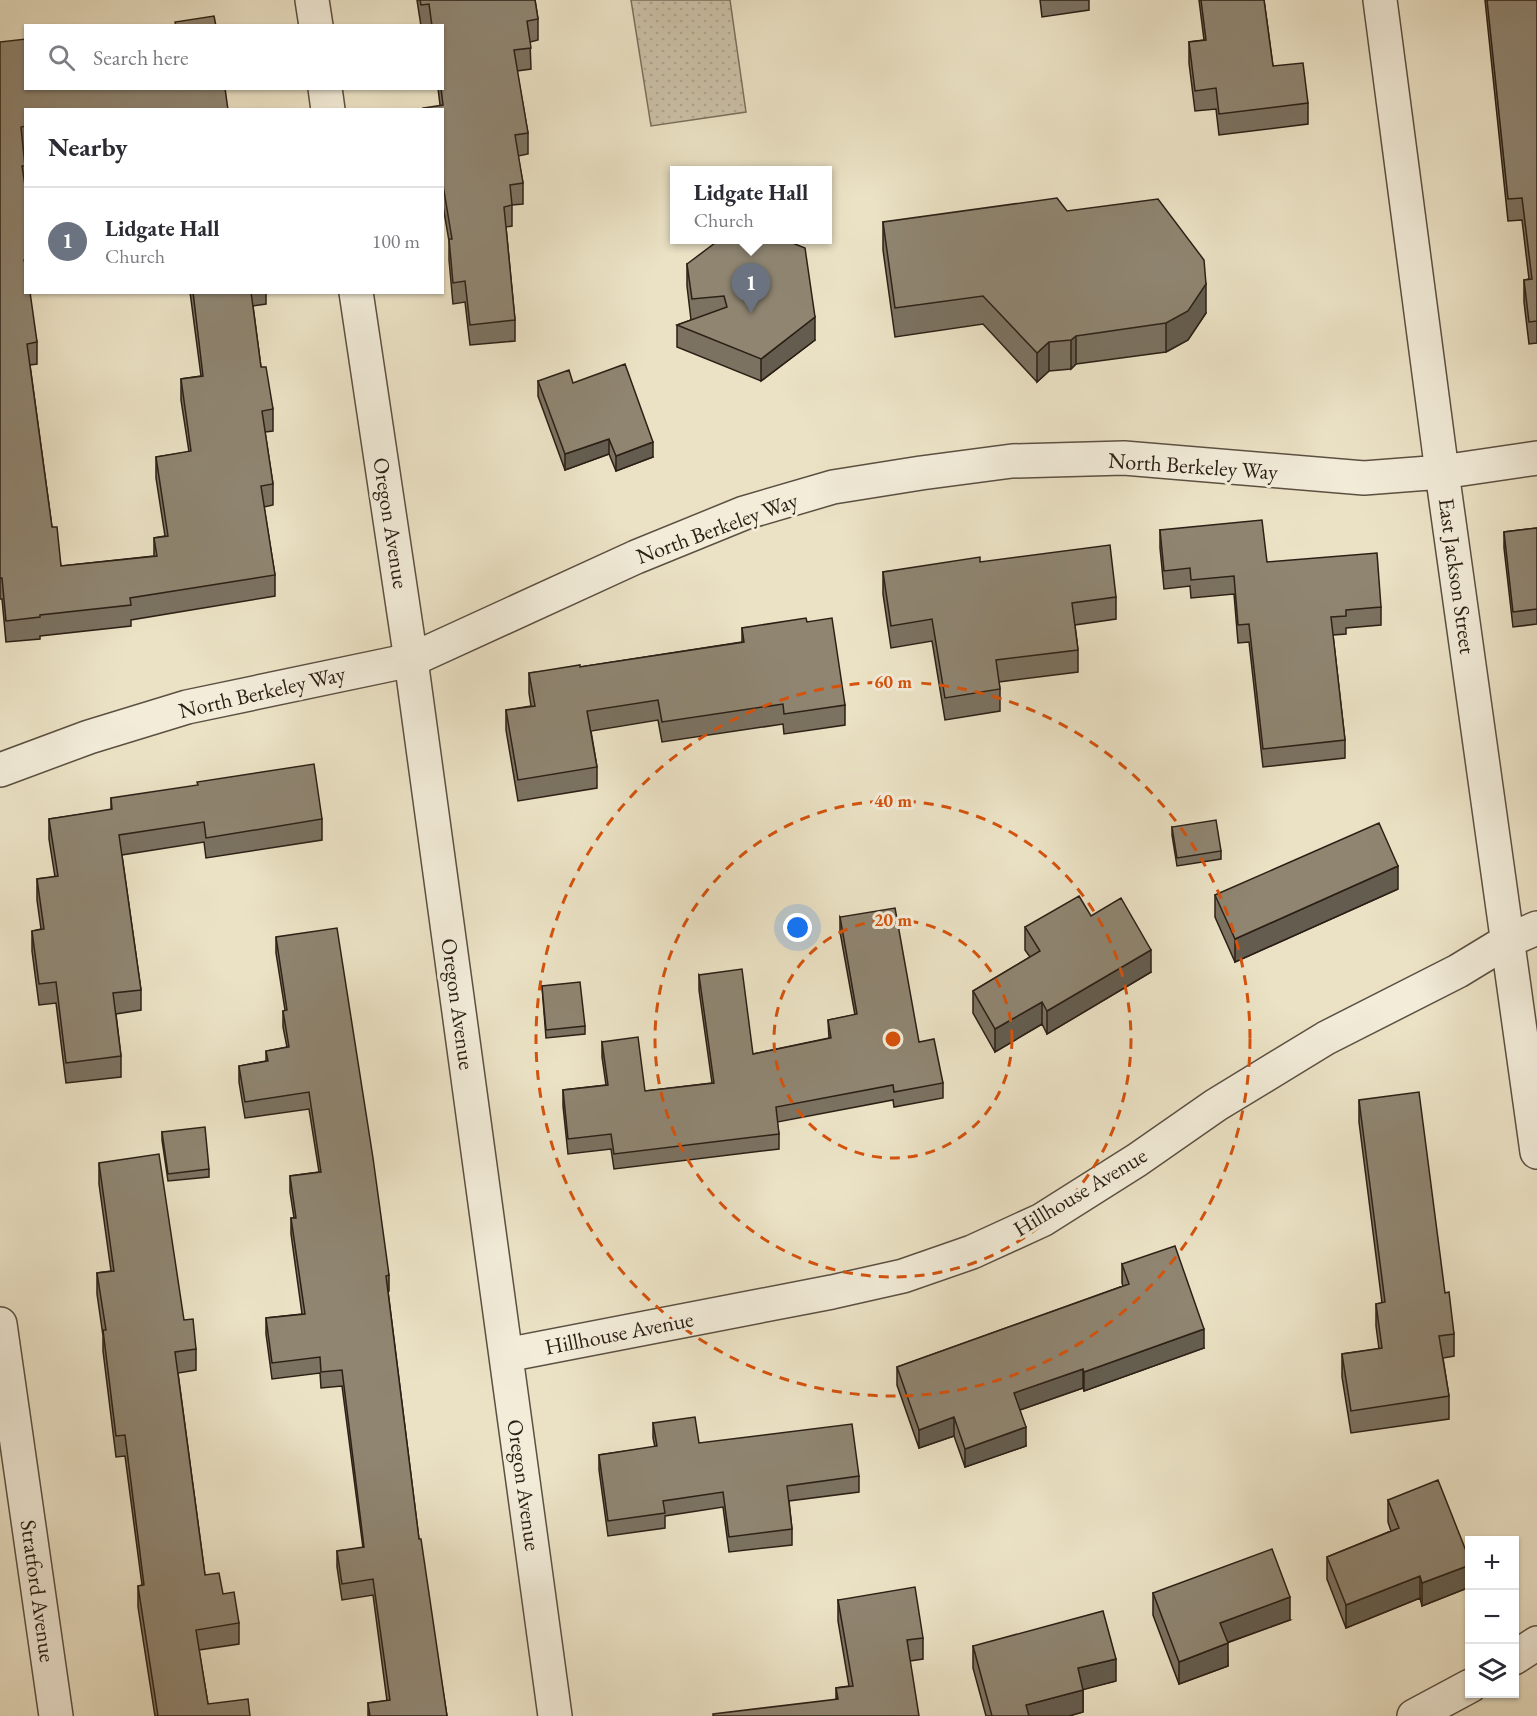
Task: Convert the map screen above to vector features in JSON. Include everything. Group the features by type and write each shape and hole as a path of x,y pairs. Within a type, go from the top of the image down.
{"street":[{"path":"312,0 316,24"},
{"name":"East Jackson Street","path":"1380,0 1442,472 1523,934 1537,1152"},
{"path":"325,90 328,108"},
{"name":"Oregon Avenue","path":"356,294 411,660 555,1716"},
{"name":"North Berkeley Way","path":"0,770 88,737 187,707 411,660 636,557 744,513 833,488 921,473 1024,461 1124,458 1364,478 1442,472 1537,458"},
{"name":"Hillhouse Avenue","path":"506,1355 832,1292 903,1276 972,1251 1042,1220 1137,1160 1216,1105 1326,1038 1458,971 1523,934"},
{"name":"Stratford Avenue","path":"0,1324 56,1716"},
{"path":"1519,1655 1537,1643"},
{"path":"1414,1716 1465,1689"}],"shaded area":[{"path":"631,0 730,0 746,112 651,126"}],"building":[{"path":"420,0 535,0 538,19 527,21 531,48 514,50 528,133 515,135 523,183 510,185 512,205 504,207 515,320 470,325 465,281 453,283 449,239 452,239 444,191 444,108 423,108 443,105 441,90 444,90 444,24 432,24 429,4 421,5"},
{"path":"1201,0 1264,0 1273,66 1303,63 1308,103 1219,114 1216,88 1195,91 1189,42 1206,40"},
{"path":"1487,0 1537,0 1537,321 1529,322 1524,280 1532,279 1522,198 1508,199"},
{"path":"214,16 216,24 176,24 175,22"},
{"path":"24,39 24,90 225,90 228,108 24,108 24,126 21,127 24,156 24,166 22,166 24,294 30,294 37,342 27,344 52,527 57,527 61,566 157,556 154,538 168,536 156,457 191,451 181,379 203,376 193,294 251,294 261,367 266,367 273,409 262,411 273,484 261,486 275,575 130,598 131,605 6,621 2,578 0,578 0,42"},
{"path":"1057,198 1067,211 1158,199 1204,260 1206,284 1188,311 1166,323 1049,342 1037,353 983,296 895,308 883,222"},
{"path":"714,244 795,244 805,248 815,317 761,359 677,325 727,307 724,296 692,299 687,264"},
{"path":"625,364 653,442 616,456 609,439 565,454 538,381 569,370 573,383"},
{"path":"1262,520 1267,562 1377,553 1381,607 1346,610 1346,616 1331,617 1345,740 1263,749 1249,624 1238,625 1234,576 1191,580 1190,568 1164,571 1160,530"},
{"path":"1537,528 1537,609 1513,612 1504,532"},
{"path":"1110,545 1116,597 1072,603 1078,650 996,660 1000,689 945,698 932,619 891,626 883,572 980,557 980,562"},
{"path":"806,618 807,622 832,618 845,705 784,714 783,704 662,722 658,700 587,711 597,767 518,780 506,710 535,706 529,673 744,642 742,628"},
{"path":"314,764 322,819 206,838 204,822 119,835 141,990 113,993 121,1056 66,1063 56,982 39,984 32,931 44,929 37,879 58,876 49,819 112,809 111,798"},
{"path":"1216,820 1221,851 1177,858 1172,827"},
{"path":"1379,823 1398,866 1235,939 1215,895"},
{"path":"1079,896 1091,916 1121,898 1151,950 1047,1011 1042,1002 995,1029 973,991 1040,951 1025,927"},
{"path":"895,908 919,1042 934,1039 943,1083 894,1092 893,1085 776,1107 779,1134 614,1154 611,1134 568,1139 563,1090 608,1085 602,1042 638,1037 645,1091 714,1083 699,975 742,969 753,1054 831,1038 828,1020 857,1014 840,917"},
{"path":"337,928 373,1158 389,1275 386,1276 419,1539 421,1539 447,1716 370,1716 368,1703 390,1700 373,1579 342,1584 337,1551 364,1547 342,1370 321,1372 320,1357 272,1363 266,1318 305,1314 291,1218 296,1218 290,1176 321,1172 309,1092 245,1102 239,1066 268,1061 266,1051 289,1047 283,1011 287,1010 276,937"},
{"path":"580,982 585,1026 546,1030 542,986"},
{"path":"1419,1092 1445,1293 1449,1292 1454,1334 1439,1336 1449,1396 1351,1411 1342,1354 1382,1348 1376,1304 1385,1302 1359,1100"},
{"path":"205,1127 209,1169 168,1174 162,1132"},
{"path":"159,1154 184,1320 193,1319 196,1349 175,1352 205,1575 219,1573 223,1594 234,1592 239,1623 196,1630 208,1704 248,1699 250,1716 158,1716 138,1586 144,1585 125,1435 116,1436 103,1330 106,1330 97,1273 114,1271 99,1163"},
{"path":"1175,1246 1204,1329 1084,1372 1083,1369 1014,1393 1026,1427 965,1449 954,1417 919,1430 897,1367 1129,1284 1122,1264"},
{"path":"695,1417 699,1443 852,1424 859,1476 787,1486 792,1529 729,1537 723,1492 663,1501 665,1513 608,1521 599,1455 657,1446 653,1423"},
{"path":"1438,1480 1465,1548 1465,1567 1422,1583 1420,1576 1346,1605 1327,1557 1399,1528 1388,1500"},
{"path":"1272,1549 1290,1597 1220,1623 1228,1643 1179,1662 1153,1593"},
{"path":"915,1587 923,1638 907,1640 919,1716 713,1716 713,1714 838,1699 836,1688 853,1686 838,1600"},
{"path":"1103,1611 1116,1659 1078,1668 1083,1690 1026,1705 1029,1716 992,1716 973,1646"}],"place":[{"name":"Lidgate Hall","path":"751,313"}]}
